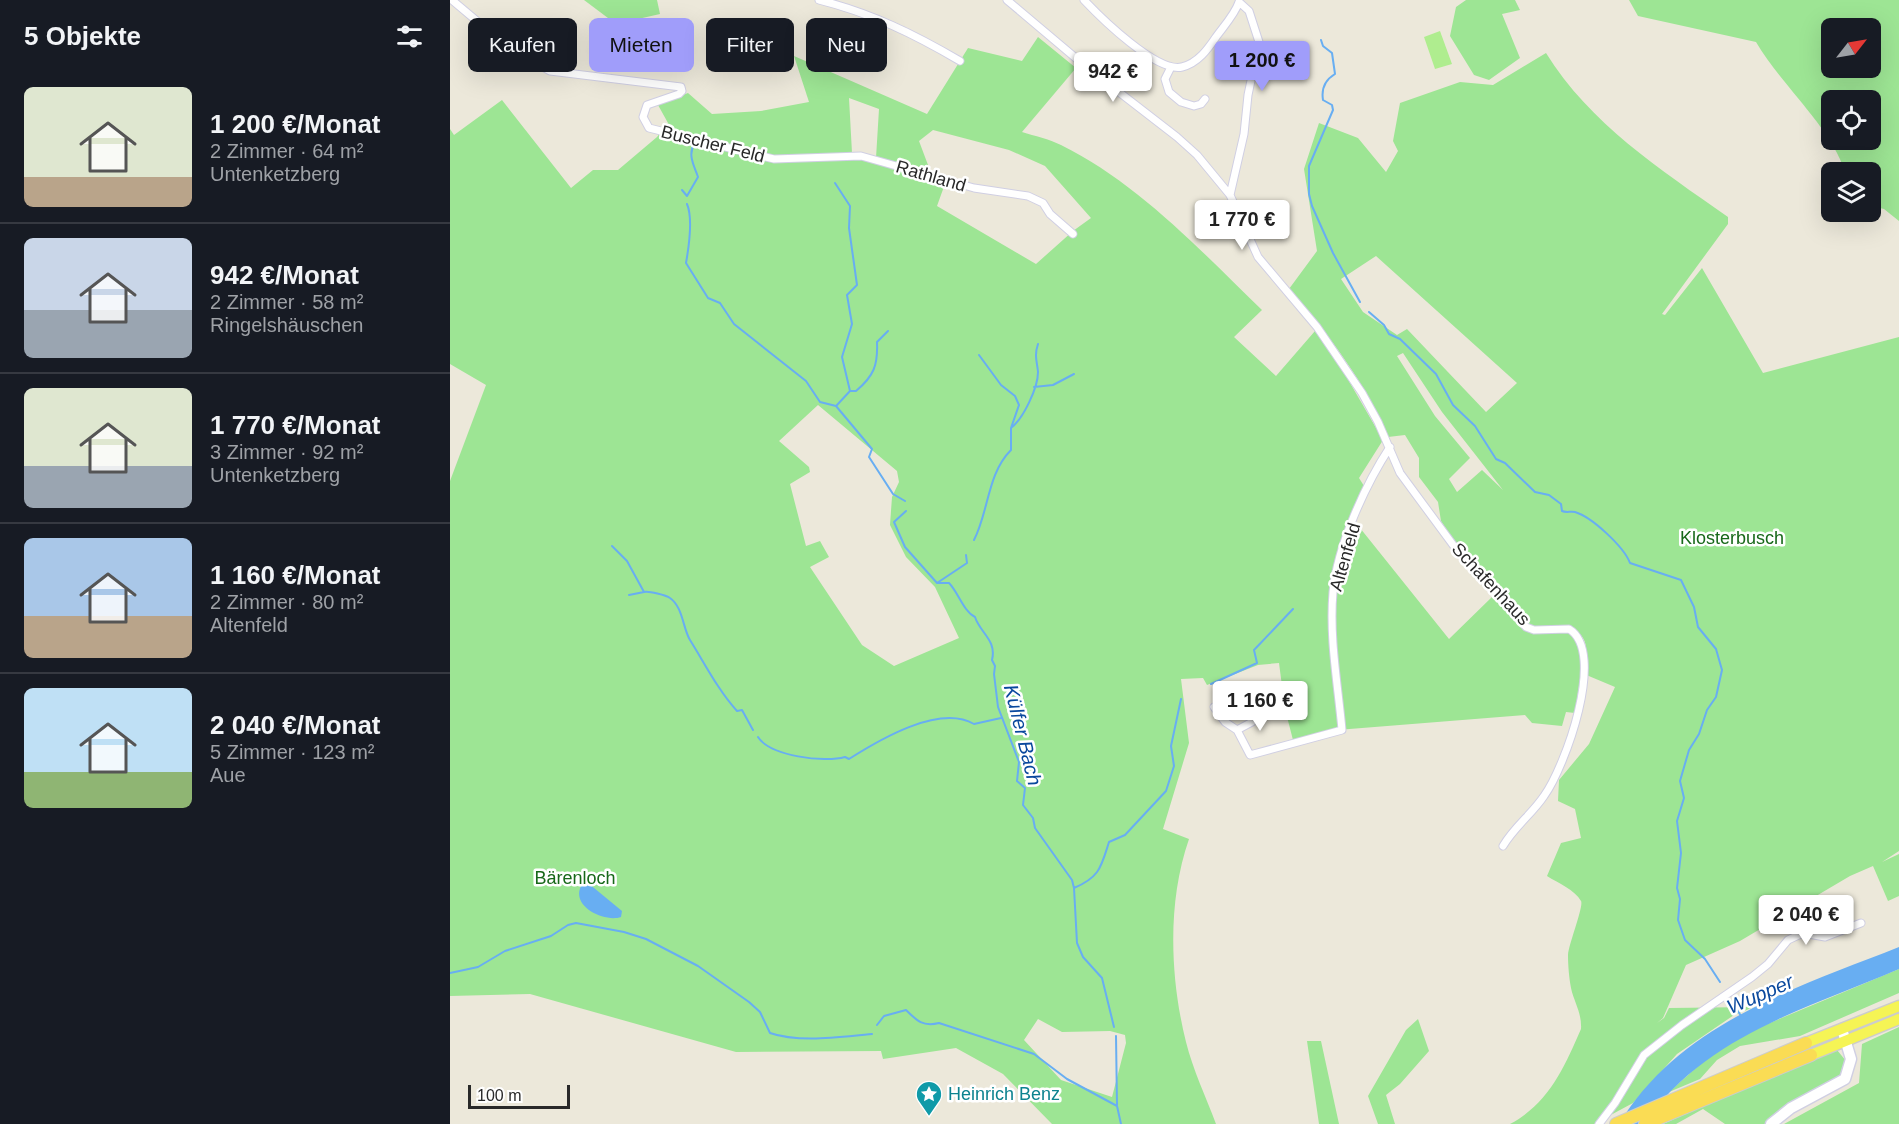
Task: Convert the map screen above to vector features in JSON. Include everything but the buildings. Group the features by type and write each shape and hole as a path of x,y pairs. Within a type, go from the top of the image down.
{"highway":[{"path":"1616,1124 1725,1076 1809,1049"},
{"path":"1645,1124 1809,1049"}],"main road":[{"path":"1809,1049 1842,1029 1899,1006"},
{"path":"1809,1049 1847,1041 1899,1019"},
{"path":"1771,1124 1791,1108 1845,1079 1851,1064 1847,1041 1842,1029"}],"street":[{"name":"Buscher Feld","path":"452,0 509,48 550,70 681,87 679,94 647,105 643,117 649,128 774,159"},
{"path":"819,0 885,20 960,61"},
{"name":"Schafenhaus","path":"1007,0 1084,65 1177,136 1197,155 1230,195 1258,257 1334,351 1378,422 1400,473 1454,546 1523,624 1534,630 1569,629 1582,643 1585,660 1581,694 1570,741 1545,795 1514,829 1503,846"},
{"path":"1084,0 1115,30 1155,59 1171,67 1188,65 1201,56 1239,1 1249,11 1259,42 1258,60 1248,95 1244,134 1230,195"},
{"path":"1171,67 1164,84 1169,92 1189,105 1201,104 1205,99"},
{"name":"Rathland","path":"774,159 861,156 974,188 1028,196 1043,203 1050,214 1073,234"},
{"name":"Altenfeld","path":"1214,707 1228,725 1237,730 1250,755 1342,730 1334,637 1333,589 1347,538 1374,471 1390,447"},
{"path":"1237,730 1252,722 1253,713"},
{"path":"1599,1124 1616,1103 1644,1055 1768,964 1785,942 1803,933 1823,937 1861,923"}],"green space":[{"path":"584,0 657,0 660,14 642,18 608,18"},
{"path":"1466,0 1515,0 1520,10 1502,14 1520,58 1489,80 1474,75 1450,36 1456,7"},
{"path":"1629,0 1899,0 1899,221 1881,208 1881,162 1841,162 1835,150 1881,150 1881,90 1821,90 1821,128 1778,74 1756,42 1638,16"},
{"path":"1440,31 1452,64 1435,69 1424,37"},
{"name":"Bärenloch","path":"1038,37 1076,68 1022,132 1061,145 1116,179 1168,220 1216,265 1262,310 1234,337 1276,376 1315,331 1342,369 1383,440 1359,478 1364,486 1352,518 1449,639 1493,596 1525,628 1569,631 1581,643 1582,665 1575,713 1566,712 1562,726 1532,723 1525,715 1337,730 1293,740 1285,709 1279,663 1258,665 1207,685 1203,678 1181,679 1189,743 1163,829 1189,839 1177,888 1173,940 1174,966 1186,1042 1216,1124 1052,1124 1003,1074 956,1048 883,1059 881,1051 736,1052 530,994 450,996 450,481 486,385 450,364 450,129 454,135 502,100 571,188 593,170 618,170 657,137 668,123 658,105 688,93 712,114 761,111 809,102 794,56 806,61 806,72 831,72 927,114 968,48 1022,61","holes":["849,98 879,109 876,158 931,173 919,141 933,130 1009,150 1045,166 1091,218 1036,264 937,206 946,181 852,153","818,405 897,471 899,482 892,497 890,525 906,557 935,587 959,638 894,666 862,645 810,567 829,557 820,541 806,546 790,484 810,472 809,467 779,441","1038,1019 1062,1032 1110,1031 1125,1035 1126,1043 1112,1097 1061,1080 1024,1040"]},
{"name":"Klosterbusch","path":"1546,53 1583,102 1628,144 1728,217 1728,224 1662,314 1665,315 1702,268 1763,373 1899,337 1899,851 1882,862 1899,854 1899,896 1888,901 1873,866 1850,876 1740,941 1686,965 1663,1018 1657,1023 1664,1018 1669,1008 1754,1007 1734,1015 1677,1054 1633,1103 1594,1124 1510,1124 1535,1106 1554,1083 1581,1029 1579,1013 1570,984 1568,955 1581,901 1571,890 1547,876 1561,843 1581,838 1575,809 1558,801 1559,780 1589,744 1615,687 1584,674 1585,641 1579,634 1571,630 1536,627 1524,622 1455,543 1441,521 1438,502 1419,477 1419,458 1405,435 1388,437 1357,378 1318,323 1289,289 1317,251 1304,169 1319,123 1358,138 1386,172 1398,151 1393,141 1400,103 1460,82 1493,85","holes":["1376,256 1517,383 1486,412 1407,329 1397,335 1363,312 1341,279","1403,353 1442,412 1503,490 1482,470 1457,492 1449,479 1470,458 1435,416 1397,356"]},
{"path":"1899,969 1899,993 1800,1036 1740,1046 1717,1060 1700,1079 1669,1092 1707,1058 1748,1032"},
{"path":"1418,1019 1429,1051 1400,1084 1386,1095 1395,1124 1378,1124 1368,1096 1406,1030"},
{"path":"1899,1027 1899,1124 1784,1124 1859,1083 1862,1044"},
{"path":"1307,1041 1321,1041 1339,1124 1319,1124"},
{"path":"1837,1050 1846,1061 1842,1077 1765,1124 1725,1124 1703,1109 1676,1124 1663,1124 1830,1051"}],"water":[{"path":"583,883 588,883 622,911 621,917 606,917 590,911 580,898 579,891"},
{"path":"1899,947 1899,969 1759,1028 1696,1068 1668,1094 1644,1124 1619,1124 1644,1089 1674,1060 1707,1034 1781,994"}],"waterway":[{"path":"1321,40 1323,46 1332,53 1335,74 1324,85 1323,100 1332,105 1333,110 1309,166 1309,194 1333,253 1360,302"},
{"name":"Külfer Bach","path":"682,190 687,196 698,177 691,156 695,142"},
{"path":"835,183 850,206 849,228 857,285 847,295 852,324 842,357 850,391 837,405"},
{"name":"Külfer Bach","path":"687,204 690,224 686,263 708,298 720,303 734,324 806,381 820,402 836,406 872,449 869,457 893,494 905,501"},
{"path":"1369,312 1384,325 1389,334 1400,339 1436,374 1453,405 1475,426 1496,459 1505,463 1535,492 1549,495 1561,504 1562,511 1575,512 1598,526 1621,549 1630,563 1681,580 1694,607 1698,627 1716,649 1722,670 1716,697 1707,710 1699,734 1689,750 1680,781 1684,798 1677,821 1681,853 1677,888 1680,899 1678,920 1685,940 1705,959 1720,982"},
{"path":"850,391 856,391 871,375 876,364 877,342 888,331"},
{"path":"974,540 997,470 1011,450 1011,428 1025,411 1033,394 1038,372 1036,355 1038,344"},
{"path":"979,355 1001,385 1015,396 1019,405 1011,428"},
{"path":"1034,387 1053,385 1074,374"},
{"name":"Külfer Bach","path":"906,511 894,522 905,547 937,583 949,583 968,611 975,617 990,642 995,666 998,707 1019,762 1017,781 1025,788 1023,805 1033,818 1035,828 1072,880 1074,888"},
{"path":"612,546 627,561 644,592 670,598 678,607 688,635 712,677 737,711 742,710 753,730"},
{"path":"937,583 967,563 966,555"},
{"path":"629,595 644,592"},
{"path":"1211,684 1257,663 1254,650 1293,609"},
{"path":"1114,1027 1102,978 1083,957 1077,943 1074,888 1089,880 1098,870 1109,842 1125,835 1166,791 1174,766 1171,746 1181,699"},
{"path":"758,737 764,744 785,753 811,758 845,757 849,759 893,734 927,721 944,718 960,719 974,724 1001,718"},
{"path":"450,973 478,967 505,951 551,936 568,925 576,923 624,932 646,939 698,966 760,1012 770,1033 807,1039 872,1034"},
{"name":"Wupper","path":"1733,1003 1741,1016"},
{"path":"877,1025 884,1016 906,1010 924,1024 939,1023 1034,1054 1067,1079 1117,1106 1121,1124"},
{"path":"1116,1036 1117,1105"}],"place":[{"name":"Heinrich Benz","path":"929,1117"}]}
